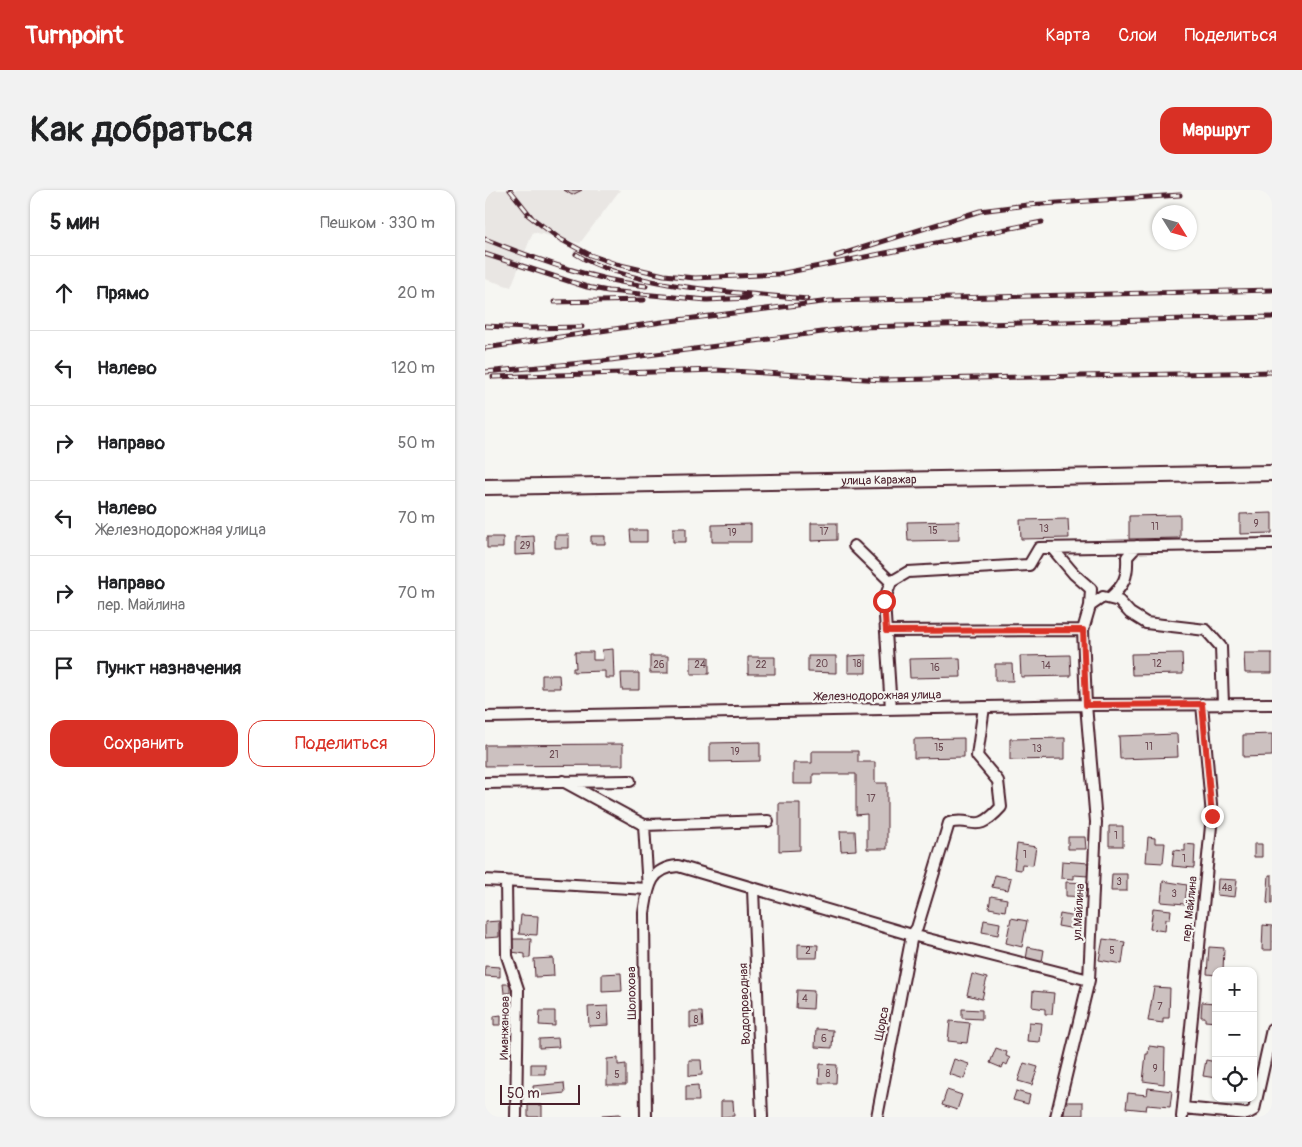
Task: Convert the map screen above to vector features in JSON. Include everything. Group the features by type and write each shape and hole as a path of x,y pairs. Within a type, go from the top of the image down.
{"main road":[{"name":"улица Каражар","path":"485,487 1272,473"}],"street":[{"path":"891,708 884,601 891,582 908,572 1029,565 1039,548 1272,544"},
{"path":"854,546 891,582"},
{"path":"1110,598 1123,586 1128,574 1127,557 1137,546"},
{"path":"1052,548 1091,589 1089,606"},
{"path":"1089,606 1103,597 1110,598 1119,601 1130,613 1146,622 1206,630 1221,647 1223,704"},
{"name":"ул.Майлина","path":"1056,1117 1089,980 1096,822 1086,705 1083,630 1089,606"},
{"path":"886,631 1083,630"},
{"name":"пер. Майлина","path":"1183,1113 1212,816 1202,704"},
{"name":"Железнодорожная улица","path":"485,717 891,708 1272,704"},
{"name":"Щорса","path":"877,1117 912,935 917,928 949,823 955,821 977,824 991,818 1001,806 998,781 977,756 984,707"},
{"path":"563,781 644,825 768,821"},
{"path":"485,783 630,781"},
{"path":"485,880 648,889 644,825"},
{"name":"Шолохова","path":"646,1117 644,913 648,889 658,871 665,867 678,866 753,889"},
{"name":"Иманжанова","path":"506,881 507,956 519,989 516,1117"},
{"path":"753,889 912,935 1089,980"},
{"name":"Водопроводная","path":"753,889 762,1117"},
{"path":"1183,1113 1247,1114 1254,1110 1272,1029"}],"shaded area":[{"path":"485,190 620,190 580,243 533,232 511,287 485,279"}],"building":[{"path":"564,190 582,190 572,195"},
{"path":"1272,513 1272,533 1240,534 1240,514"},
{"path":"1180,515 1180,538 1129,539 1129,516"},
{"path":"1068,519 1069,538 1021,539 1020,520"},
{"path":"959,521 959,540 908,541 907,522"},
{"path":"811,523 837,523 837,540 811,541"},
{"path":"751,524 751,542 712,542 712,525"},
{"path":"673,528 686,528 686,542 673,542"},
{"path":"630,530 647,530 647,542 631,542"},
{"path":"555,535 569,535 569,548 555,548"},
{"path":"534,536 535,554 515,555 515,537"},
{"path":"591,536 605,536 605,544 591,544"},
{"path":"487,537 503,537 503,548 487,548"},
{"path":"613,649 614,678 605,678 605,671 573,672 573,668 576,668 575,652 593,652 593,660 603,660 602,650"},
{"path":"1182,653 1183,674 1132,675 1131,654"},
{"path":"1244,653 1272,653 1272,673 1245,673"},
{"path":"866,655 866,673 848,673 848,656"},
{"path":"1070,655 1071,676 1021,677 1020,656"},
{"path":"650,656 668,656 668,673 650,673"},
{"path":"808,656 836,656 836,673 808,672"},
{"path":"691,657 709,657 709,674 691,674"},
{"path":"748,657 775,657 775,674 748,674"},
{"path":"960,658 961,677 910,678 909,659"},
{"path":"995,664 1012,664 1013,681 995,681"},
{"path":"621,673 639,673 639,690 622,690"},
{"path":"542,675 559,675 560,688 542,688"},
{"path":"1177,734 1178,757 1120,759 1119,736"},
{"path":"1272,734 1272,756 1243,757 1243,735"},
{"path":"964,738 964,757 914,758 914,739"},
{"path":"1065,738 1065,759 1010,760 1010,739"},
{"path":"760,742 760,761 710,762 710,743"},
{"path":"623,744 623,765 485,766 485,745"},
{"path":"812,751 858,751 858,762 875,762 875,783 887,783 887,849 867,849 867,814 856,815 856,774 813,774 813,784 793,784 793,763 812,763"},
{"path":"779,803 800,803 800,850 779,851"},
{"path":"1109,826 1123,826 1123,846 1109,846"},
{"path":"840,831 855,831 856,850 841,851"},
{"path":"1068,837 1085,837 1086,849 1068,849"},
{"path":"1148,837 1155,838 1155,843 1165,843 1163,863 1146,862"},
{"path":"1017,844 1036,847 1033,865 1022,864 1021,870 1014,869"},
{"path":"1185,844 1195,845 1194,868 1172,866 1174,850 1185,851"},
{"path":"1254,844 1262,844 1262,857 1254,857"},
{"path":"1062,861 1089,863 1088,876 1074,875 1074,879 1061,878"},
{"path":"1112,874 1127,874 1127,891 1111,891"},
{"path":"995,875 1011,878 1008,890 992,887"},
{"path":"1269,875 1272,875 1272,904 1267,903"},
{"path":"1218,879 1237,880 1235,897 1217,895"},
{"path":"1163,881 1187,885 1185,904 1161,902"},
{"path":"1066,882 1088,883 1087,897 1066,896"},
{"path":"991,896 1007,899 1005,911 989,908"},
{"path":"1153,908 1171,910 1170,919 1166,919 1165,931 1150,929"},
{"path":"1060,914 1082,918 1080,930 1058,926"},
{"path":"521,915 538,916 537,935 519,934"},
{"path":"1011,918 1027,921 1022,947 1006,943"},
{"path":"984,920 1000,923 998,935 982,932"},
{"path":"499,921 499,937 485,938 485,922"},
{"path":"1263,925 1272,926 1272,950 1262,950"},
{"path":"511,939 531,939 530,958 525,958 525,954 512,952"},
{"path":"1103,939 1125,942 1122,964 1099,960"},
{"path":"798,944 818,945 817,958 798,958"},
{"path":"1028,947 1044,950 1042,962 1026,959"},
{"path":"1209,947 1224,948 1223,967 1212,967 1212,975 1207,974"},
{"path":"553,958 554,976 535,977 534,959"},
{"path":"485,966 500,967 500,977 485,976"},
{"path":"621,973 622,991 602,992 602,974"},
{"path":"972,974 987,978 982,999 967,995"},
{"path":"503,984 510,984 510,993 504,993"},
{"path":"1154,987 1170,988 1169,1018 1163,1018 1163,1023 1148,1021"},
{"path":"797,990 814,991 813,1009 796,1008"},
{"path":"1033,991 1054,993 1052,1014 1045,1014 1045,1009 1032,1007"},
{"path":"1202,1002 1212,1003 1212,1022 1205,1021 1205,1017 1201,1017"},
{"path":"608,1006 609,1025 589,1026 588,1007"},
{"path":"962,1009 982,1010 982,1019 962,1018"},
{"path":"540,1011 555,1011 555,1026 539,1025"},
{"path":"690,1012 702,1012 703,1027 690,1028"},
{"path":"501,1015 501,1025 494,1025 494,1016"},
{"path":"950,1021 970,1023 967,1043 948,1041"},
{"path":"1029,1022 1042,1023 1040,1042 1027,1041"},
{"path":"816,1029 833,1030 832,1048 815,1047"},
{"path":"558,1038 559,1047 539,1048 539,1039"},
{"path":"1149,1046 1165,1048 1164,1084 1143,1081 1146,1054 1148,1054"},
{"path":"996,1048 1007,1052 1006,1056 1010,1058 1007,1065 1004,1063 1002,1068 990,1063"},
{"path":"618,1058 618,1065 626,1064 626,1085 607,1085 607,1059"},
{"path":"954,1059 969,1064 964,1079 949,1074"},
{"path":"689,1060 701,1060 702,1075 689,1076"},
{"path":"1206,1060 1212,1061 1212,1077 1203,1076"},
{"path":"1024,1063 1038,1067 1032,1085 1018,1081"},
{"path":"531,1064 545,1064 545,1074 531,1074"},
{"path":"820,1064 837,1065 836,1083 819,1083"},
{"path":"564,1083 565,1093 534,1096 533,1086"},
{"path":"698,1085 699,1101 686,1101 686,1086"},
{"path":"1148,1088 1172,1091 1170,1107 1147,1105 1146,1110 1126,1108 1128,1093 1147,1095"},
{"path":"947,1090 962,1095 957,1110 942,1105"},
{"path":"1016,1091 1030,1095 1028,1104 1013,1100"},
{"path":"721,1101 733,1101 734,1116 721,1117"},
{"path":"1065,1102 1083,1102 1083,1115 1064,1115"},
{"path":"528,1105 542,1105 542,1117 528,1117"},
{"path":"620,1114 620,1117 602,1117 602,1115"}],"railway":[{"path":"510,190 533,219"},
{"path":"836,256 980,211 1027,205 1180,195"},
{"path":"528,215 560,239 590,255 616,264 664,275 695,278 779,274 1042,222"},
{"path":"485,239 584,274 646,286"},
{"path":"485,254 587,287 608,291 707,300 749,298"},
{"path":"576,254 625,275 655,282 720,291 807,299"},
{"path":"485,348 662,322 830,301 1272,290"},
{"path":"554,302 644,300"},
{"path":"485,372 603,361 860,327 1272,317"},
{"path":"485,326 528,328 582,327"},
{"path":"493,377 716,370 883,380 1272,372"}],"route":[{"path":"884,601 886,631 1083,630 1086,705 1202,704 1212,816"}]}
